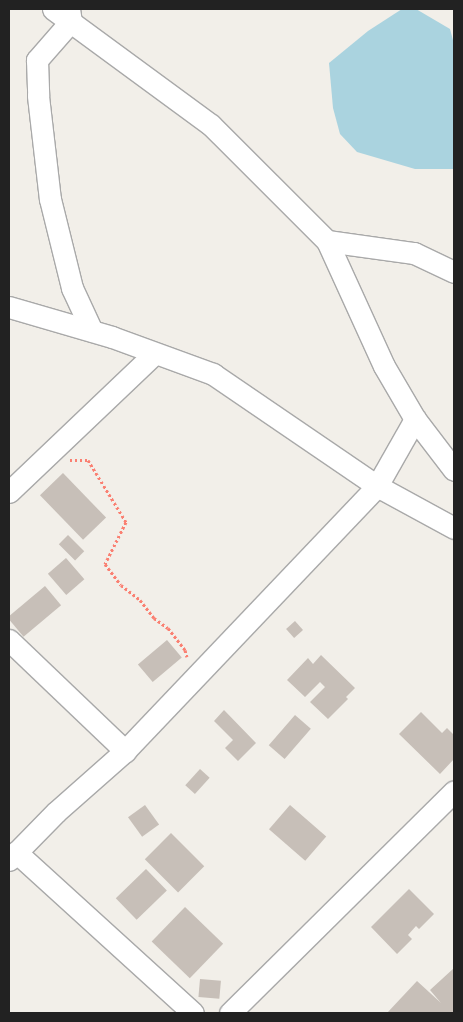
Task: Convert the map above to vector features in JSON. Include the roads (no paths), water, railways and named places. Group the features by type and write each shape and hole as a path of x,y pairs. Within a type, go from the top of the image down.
{"street":[{"path":"53,9 70,15 211,125 327,241 384,366 416,419 454,470"},
{"path":"70,15 37,60 38,96 50,200 72,288 92,331"},
{"path":"327,241 414,253 454,272"},
{"path":"9,307 92,331 214,374 377,486 454,528"},
{"path":"9,492 154,354"},
{"path":"193,1013 12,856 56,812 125,750 193,681 377,486 416,419"},
{"path":"9,640 125,750"},
{"path":"230,1013 454,791"}],"water":[{"path":"402,9 416,9 450,29 454,44 454,169 415,169 357,152 340,134 333,108 329,63 368,31"}]}
